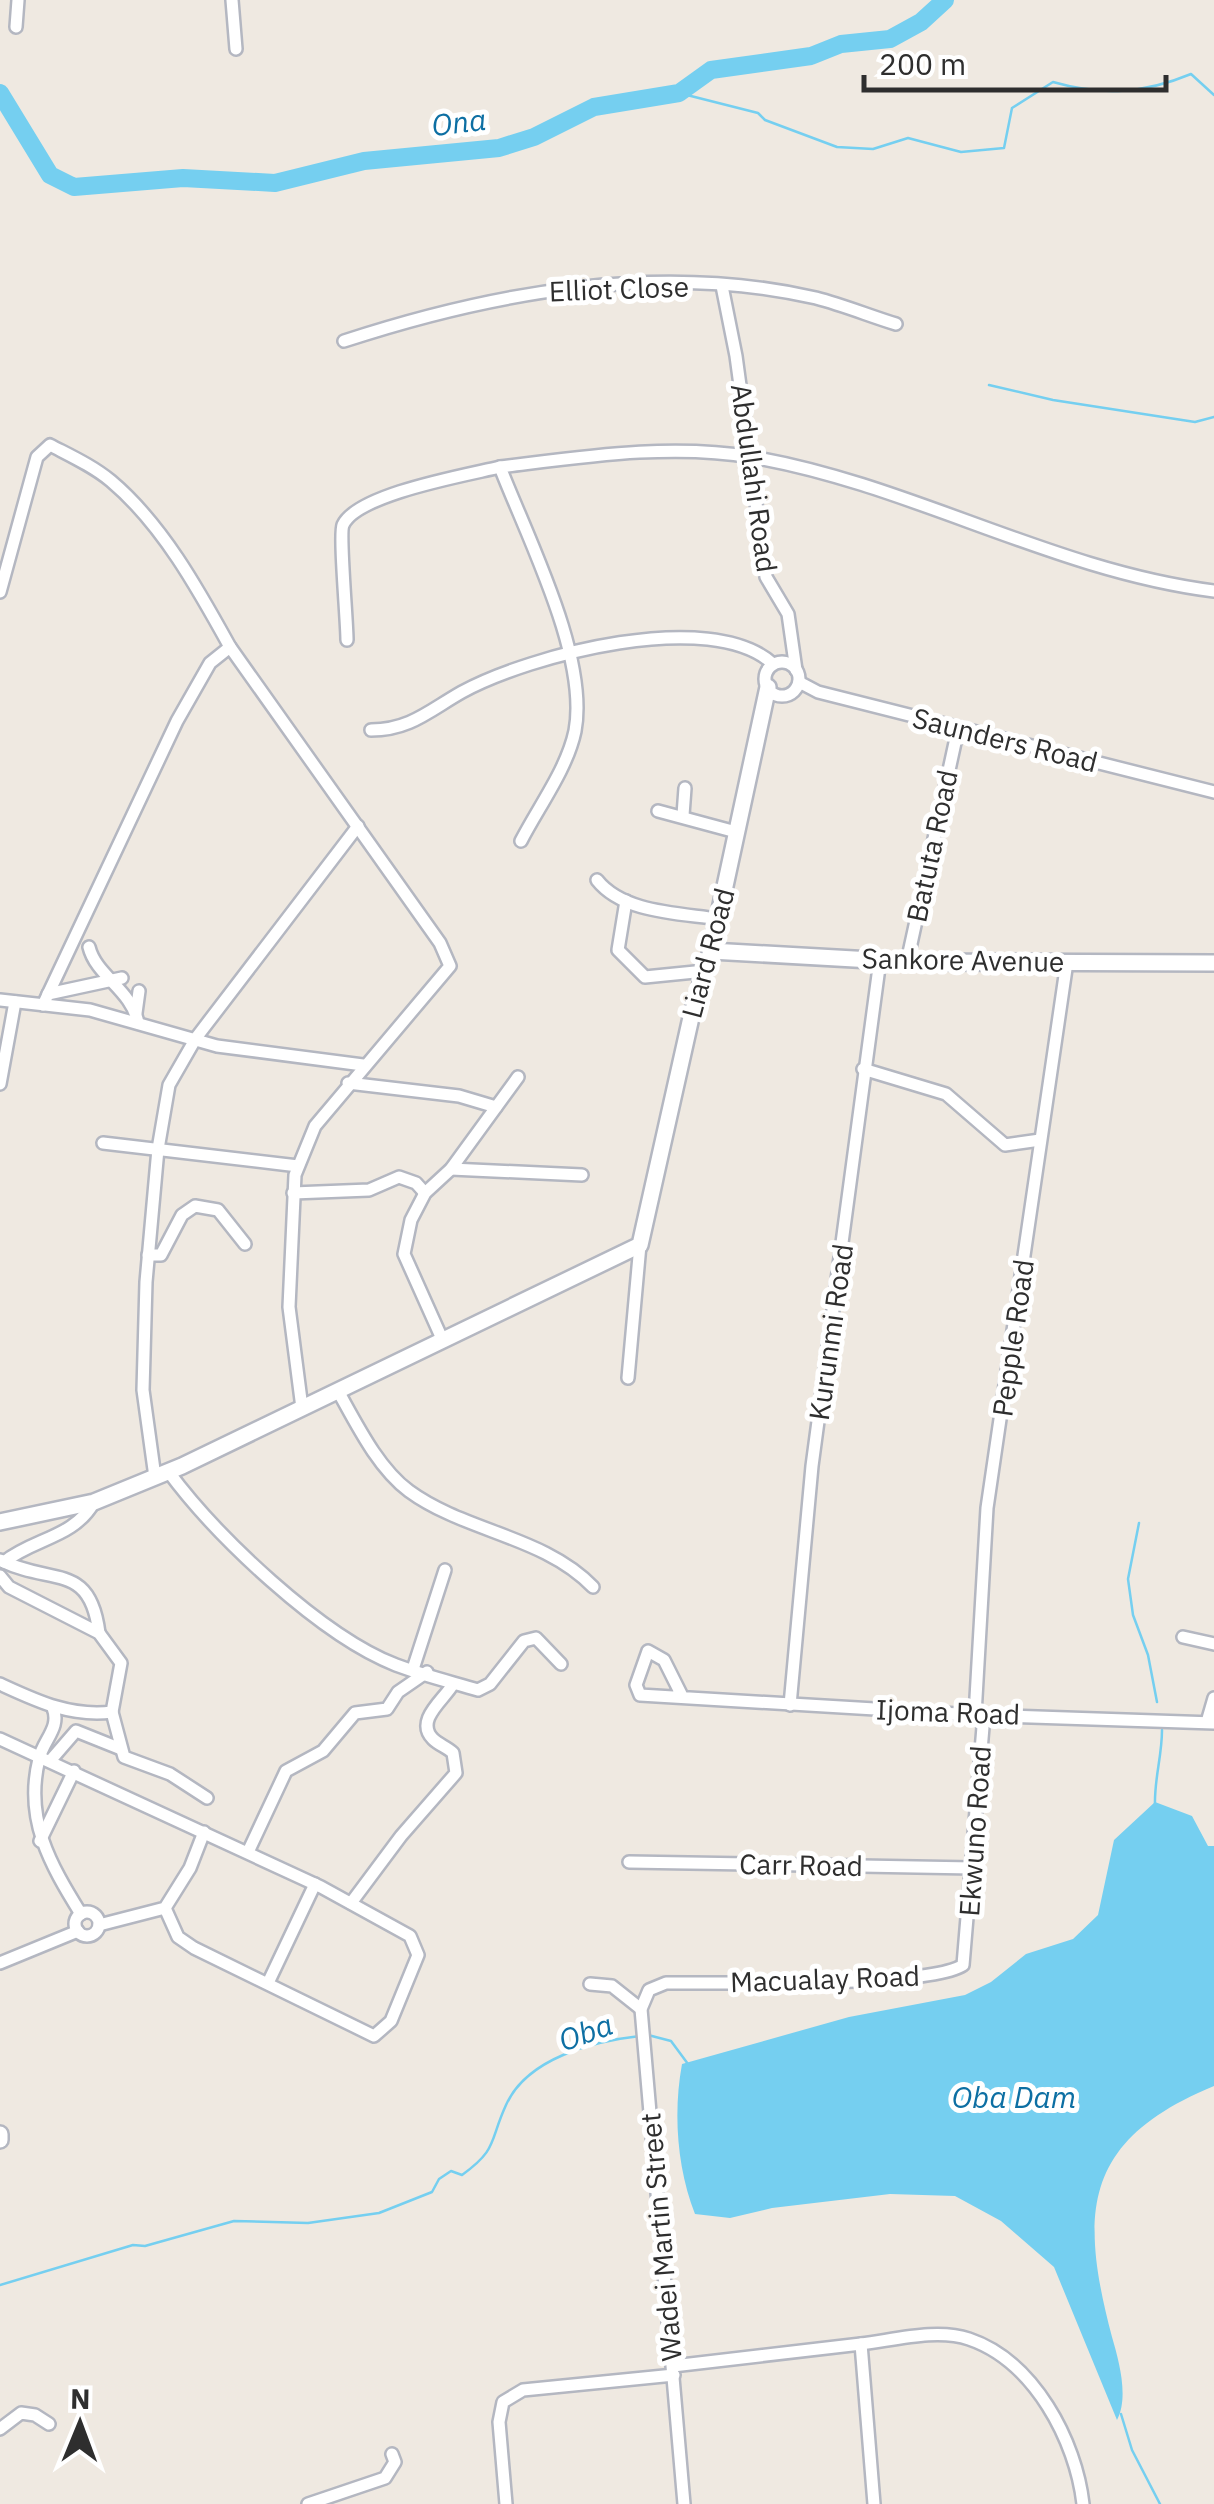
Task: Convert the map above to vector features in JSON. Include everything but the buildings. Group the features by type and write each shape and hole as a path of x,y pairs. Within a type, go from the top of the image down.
{"street":[{"path":"16,27 18,0"},
{"path":"232,0 236,48"},
{"name":"Elliot Close","path":"344,341 442,310 516,295 608,286 722,286 816,298 896,324"},
{"name":"Abdullahi Road","path":"722,286 766,577 788,614 797,676"},
{"path":"0,592 38,457 50,446 91,467 128,497 200,593 230,647 440,944 450,966 314,1126 298,1166 293,1193 289,1307 302,1408"},
{"path":"347,640 347,579 340,548 343,525 356,511 382,499 500,467 597,454 748,456 870,488 1098,564 1214,591"},
{"path":"500,467 571,653 575,728 568,754 522,842"},
{"path":"371,730 407,726 462,692 571,653 632,642 706,639 756,649 778,663 797,676 793,692 782,695 768,688 765,678 778,663 794,648"},
{"path":"46,999 177,722 210,663 230,647"},
{"name":"Saunders Road","path":"797,676 818,692 1214,792"},
{"name":"Liard Road","path":"640,1245 688,1030 712,951 768,688"},
{"name":"Batuta Road","path":"907,962 958,729"},
{"path":"682,815 685,788"},
{"path":"658,810 736,832"},
{"path":"358,826 196,1038 169,1085 158,1148 148,1255 144,1390 162,1474 298,1602 358,1646 454,1684 484,1688 528,1639 544,1643 561,1664"},
{"path":"596,880 611,896 626,901 718,919"},
{"path":"626,901 618,950 630,966 646,977 705,971"},
{"path":"89,947 94,961 117,978 137,1018"},
{"name":"Sankore Avenue","path":"712,951 907,962 1214,963"},
{"name":"Kurunmi Road","path":"790,1705 812,1466 880,960"},
{"name":"Pepple Road","path":"979,1715 987,1508 1067,962"},
{"path":"0,1000 46,999 117,978"},
{"path":"137,1018 139,991"},
{"path":"46,999 137,1018 217,1046 364,1065"},
{"path":"0,1084 16,1002"},
{"path":"863,1069 946,1094 1006,1146 1040,1140"},
{"path":"443,1341 404,1254 411,1220 425,1193 451,1169 518,1077"},
{"path":"348,1084 459,1096 496,1107"},
{"path":"103,1143 298,1166"},
{"path":"451,1169 582,1175"},
{"path":"293,1193 369,1190 399,1176 416,1182 425,1193"},
{"path":"148,1255 161,1255 182,1215 195,1206 218,1210 245,1244"},
{"path":"0,1522 94,1502 162,1474 640,1245"},
{"path":"628,1378 640,1245"},
{"path":"338,1391 384,1466 408,1490 444,1513 555,1558 593,1587"},
{"path":"2,1561 66,1532 94,1502"},
{"path":"2,1561 85,1588 96,1606 99,1633"},
{"path":"413,1670 446,1570"},
{"path":"0,1576 9,1588 99,1633 120,1663 112,1712 124,1757 170,1774 207,1798"},
{"path":"1184,1637 1214,1644"},
{"name":"Ijoma Road","path":"682,1696 664,1660 656,1652 642,1656 636,1685 640,1695 979,1715 1210,1722"},
{"path":"248,1852 286,1771 323,1751 355,1713 387,1709 398,1692 427,1672"},
{"path":"0,1684 53,1708 90,1715 112,1712"},
{"path":"351,1904 401,1836 456,1773 454,1754 434,1741 428,1723 429,1714 454,1684"},
{"path":"1210,1722 1214,1698"},
{"path":"53,1708 56,1725 34,1801 40,1841 81,1914"},
{"name":"Ekwuno Road","path":"967,1947 979,1715"},
{"path":"45,1758 76,1731 121,1749"},
{"path":"0,1739 315,1884 417,1944 418,1955 391,2021 374,2036 194,1948 178,1936 164,1908"},
{"path":"40,1841 74,1771"},
{"path":"0,1963 78,1931 88,1935 99,1925 164,1908 190,1868 204,1832"},
{"name":"Carr Road","path":"629,1862 972,1868"},
{"path":"268,1983 315,1884"},
{"path":"81,1914 95,1915 99,1925"},
{"path":"78,1931 76,1920 81,1914"},
{"name":"Macualay Road","path":"641,2009 649,1990 666,1982 948,1974 962,1965 967,1947"},
{"path":"590,1984 612,1986 641,2009"},
{"name":"Wadei Martin Street","path":"641,2009 684,2504"},
{"path":"506,2504 499,2422 503,2402 523,2390 942,2334 969,2339 990,2350 1033,2387 1064,2427 1080,2470 1083,2504"},
{"path":"861,2344 874,2504"},
{"path":"0,2429 21,2413 35,2415 48,2424"},
{"path":"308,2504 385,2478 395,2462 392,2454"}],"water":[{"name":"Oba Dam","path":"1155,1802 1192,1816 1208,1846 1214,1846 1214,2086 1171,2107 1138,2130 1115,2156 1102,2185 1095,2217 1096,2253 1122,2379 1117,2420 1054,2267 1001,2221 955,2196 890,2194 772,2208 730,2218 695,2214 678,2140 678,2102 682,2064 849,2017 965,1995 991,1982 1026,1954 1073,1939 1098,1915 1114,1840"}],"waterway":[{"name":"Ona","path":"0,93 50,175 74,187 183,178 275,183 364,161 499,148 534,137 594,107 679,93 711,70 811,56 841,44 890,39 921,22 945,0"},
{"path":"679,93 758,113 765,120 837,147 873,149 908,138 961,152 1004,148 1012,108 1053,82 1122,91 1156,86 1191,74 1214,95"},
{"path":"989,385 1053,400 1195,422 1214,417"},
{"path":"1139,1523 1128,1579 1133,1615 1148,1655 1157,1702"},
{"path":"1155,1806 1162,1730"},
{"name":"Oba","path":"648,2035 671,2041 688,2064"},
{"name":"Oba","path":"0,2285 133,2245 145,2246 234,2221 308,2223 379,2213 432,2192 439,2179 451,2171 462,2175 474,2166 491,2144 516,2089 545,2064 603,2042 640,2036"},
{"path":"1121,2414 1132,2450 1160,2504"}]}
